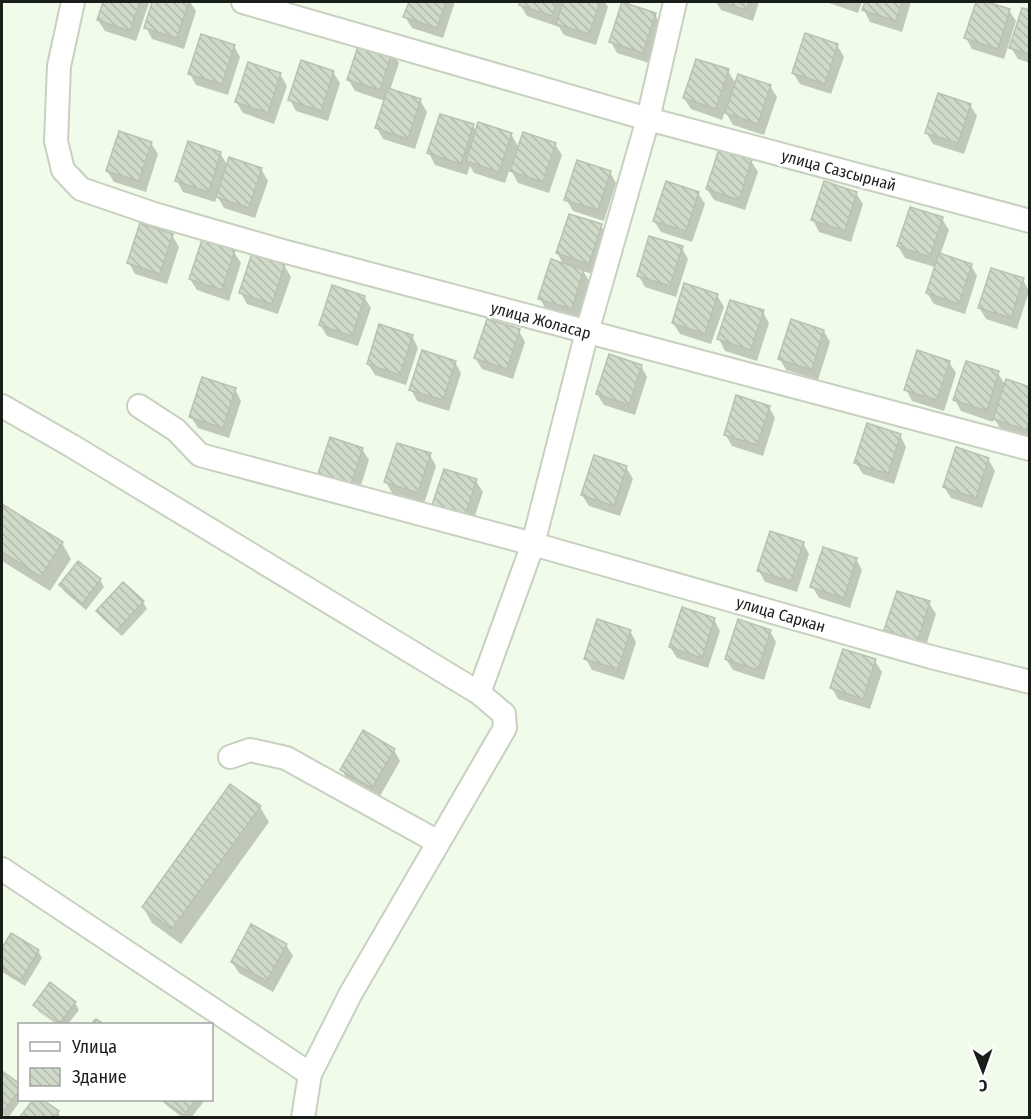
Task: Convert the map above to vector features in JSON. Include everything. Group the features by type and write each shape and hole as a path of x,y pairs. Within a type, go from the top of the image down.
{"street":[{"name":"улица Жоласар","path":"74,2 59,66 56,141 63,170 81,189 154,214 279,250 1029,449"},
{"name":"улица Сазсырнай","path":"243,2 648,119 1029,221"},
{"path":"479,693 533,544 587,332 648,119 675,2"},
{"path":"2,406 72,446 479,693 504,714 505,728 351,993 310,1074 303,1118"},
{"name":"улица Саркан","path":"139,406 176,430 200,455 533,544 920,654 1029,682"},
{"path":"230,758 250,750 286,758 438,842"},
{"path":"2,869 310,1074"}],"building":[{"path":"103,2 140,2 130,31 97,20"},
{"path":"152,2 189,2 177,38 144,28"},
{"path":"409,2 446,2 437,28 403,17"},
{"path":"520,2 557,2 552,16 519,5"},
{"path":"563,2 600,2 589,34 556,24"},
{"path":"622,2 656,13 643,53 609,42"},
{"path":"720,2 749,2 747,10"},
{"path":"865,2 902,2 896,21 862,10"},
{"path":"976,2 987,2 1010,9 998,49 964,38"},
{"path":"1022,8 1030,10 1030,54 1009,48"},
{"path":"805,33 838,44 825,84 792,73"},
{"path":"201,34 235,45 222,84 188,74"},
{"path":"360,40 393,50 380,90 347,80"},
{"path":"696,59 729,69 716,109 683,98"},
{"path":"301,60 334,71 321,111 288,100"},
{"path":"248,62 281,73 268,113 235,102"},
{"path":"738,74 771,85 758,124 725,113"},
{"path":"388,88 421,99 408,139 375,128"},
{"path":"938,93 971,104 958,143 925,133"},
{"path":"440,114 474,124 461,164 427,153"},
{"path":"478,122 512,133 499,172 466,161"},
{"path":"119,131 152,142 139,181 106,171"},
{"path":"523,132 556,143 543,182 510,171"},
{"path":"188,141 221,152 209,192 175,181"},
{"path":"719,149 752,160 739,200 706,189"},
{"path":"229,157 262,168 249,208 216,197"},
{"path":"577,160 611,171 598,210 564,200"},
{"path":"666,181 699,192 686,231 653,221"},
{"path":"824,181 857,192 845,231 811,220"},
{"path":"910,207 943,217 930,257 897,246"},
{"path":"569,214 602,224 589,264 556,253"},
{"path":"140,223 173,234 160,274 127,263"},
{"path":"649,236 683,246 670,286 637,276"},
{"path":"202,240 235,250 222,290 189,279"},
{"path":"252,253 285,264 272,304 239,293"},
{"path":"939,253 972,264 959,304 926,293"},
{"path":"551,259 584,270 572,309 538,299"},
{"path":"991,268 1024,278 1011,318 978,308"},
{"path":"684,283 718,294 705,334 672,323"},
{"path":"332,285 365,296 352,336 319,325"},
{"path":"730,300 764,310 751,350 717,339"},
{"path":"487,319 520,329 507,369 474,358"},
{"path":"791,319 824,330 812,370 778,359"},
{"path":"379,324 413,335 400,375 367,364"},
{"path":"422,350 456,361 443,400 409,390"},
{"path":"917,350 950,361 937,400 904,390"},
{"path":"609,354 642,365 629,405 596,394"},
{"path":"966,361 999,371 987,411 953,400"},
{"path":"202,377 236,388 223,428 189,417"},
{"path":"1006,379 1030,387 1030,419 1026,430 993,419"},
{"path":"736,395 770,406 757,445 724,435"},
{"path":"867,423 901,434 888,474 854,463"},
{"path":"330,437 363,448 350,487 317,477"},
{"path":"397,443 431,453 418,493 384,482"},
{"path":"956,447 989,458 976,498 943,487"},
{"path":"594,455 627,466 614,506 581,495"},
{"path":"444,469 477,479 464,519 431,508"},
{"path":"2,504 63,542 41,577 2,552"},
{"path":"770,531 804,542 791,581 757,571"},
{"path":"823,547 857,558 844,598 810,587"},
{"path":"78,561 101,579 82,604 59,585"},
{"path":"123,582 144,601 117,630 96,611"},
{"path":"897,591 930,601 918,641 884,630"},
{"path":"682,607 715,618 702,658 669,647"},
{"path":"597,619 631,630 618,669 584,659"},
{"path":"738,619 771,630 758,670 725,659"},
{"path":"843,649 876,659 863,699 830,688"},
{"path":"363,730 395,749 372,788 340,770"},
{"path":"230,784 261,806 172,929 142,907"},
{"path":"251,924 287,944 267,981 231,962"},
{"path":"11,933 39,950 21,980 2,968 2,948"},
{"path":"50,982 76,1002 60,1023 33,1005"},
{"path":"2,1071 18,1083 18,1093 3,1112"},
{"path":"32,1101 44,1101 59,1111 54,1118 19,1118"},
{"path":"164,1101 195,1101 184,1115"}]}
